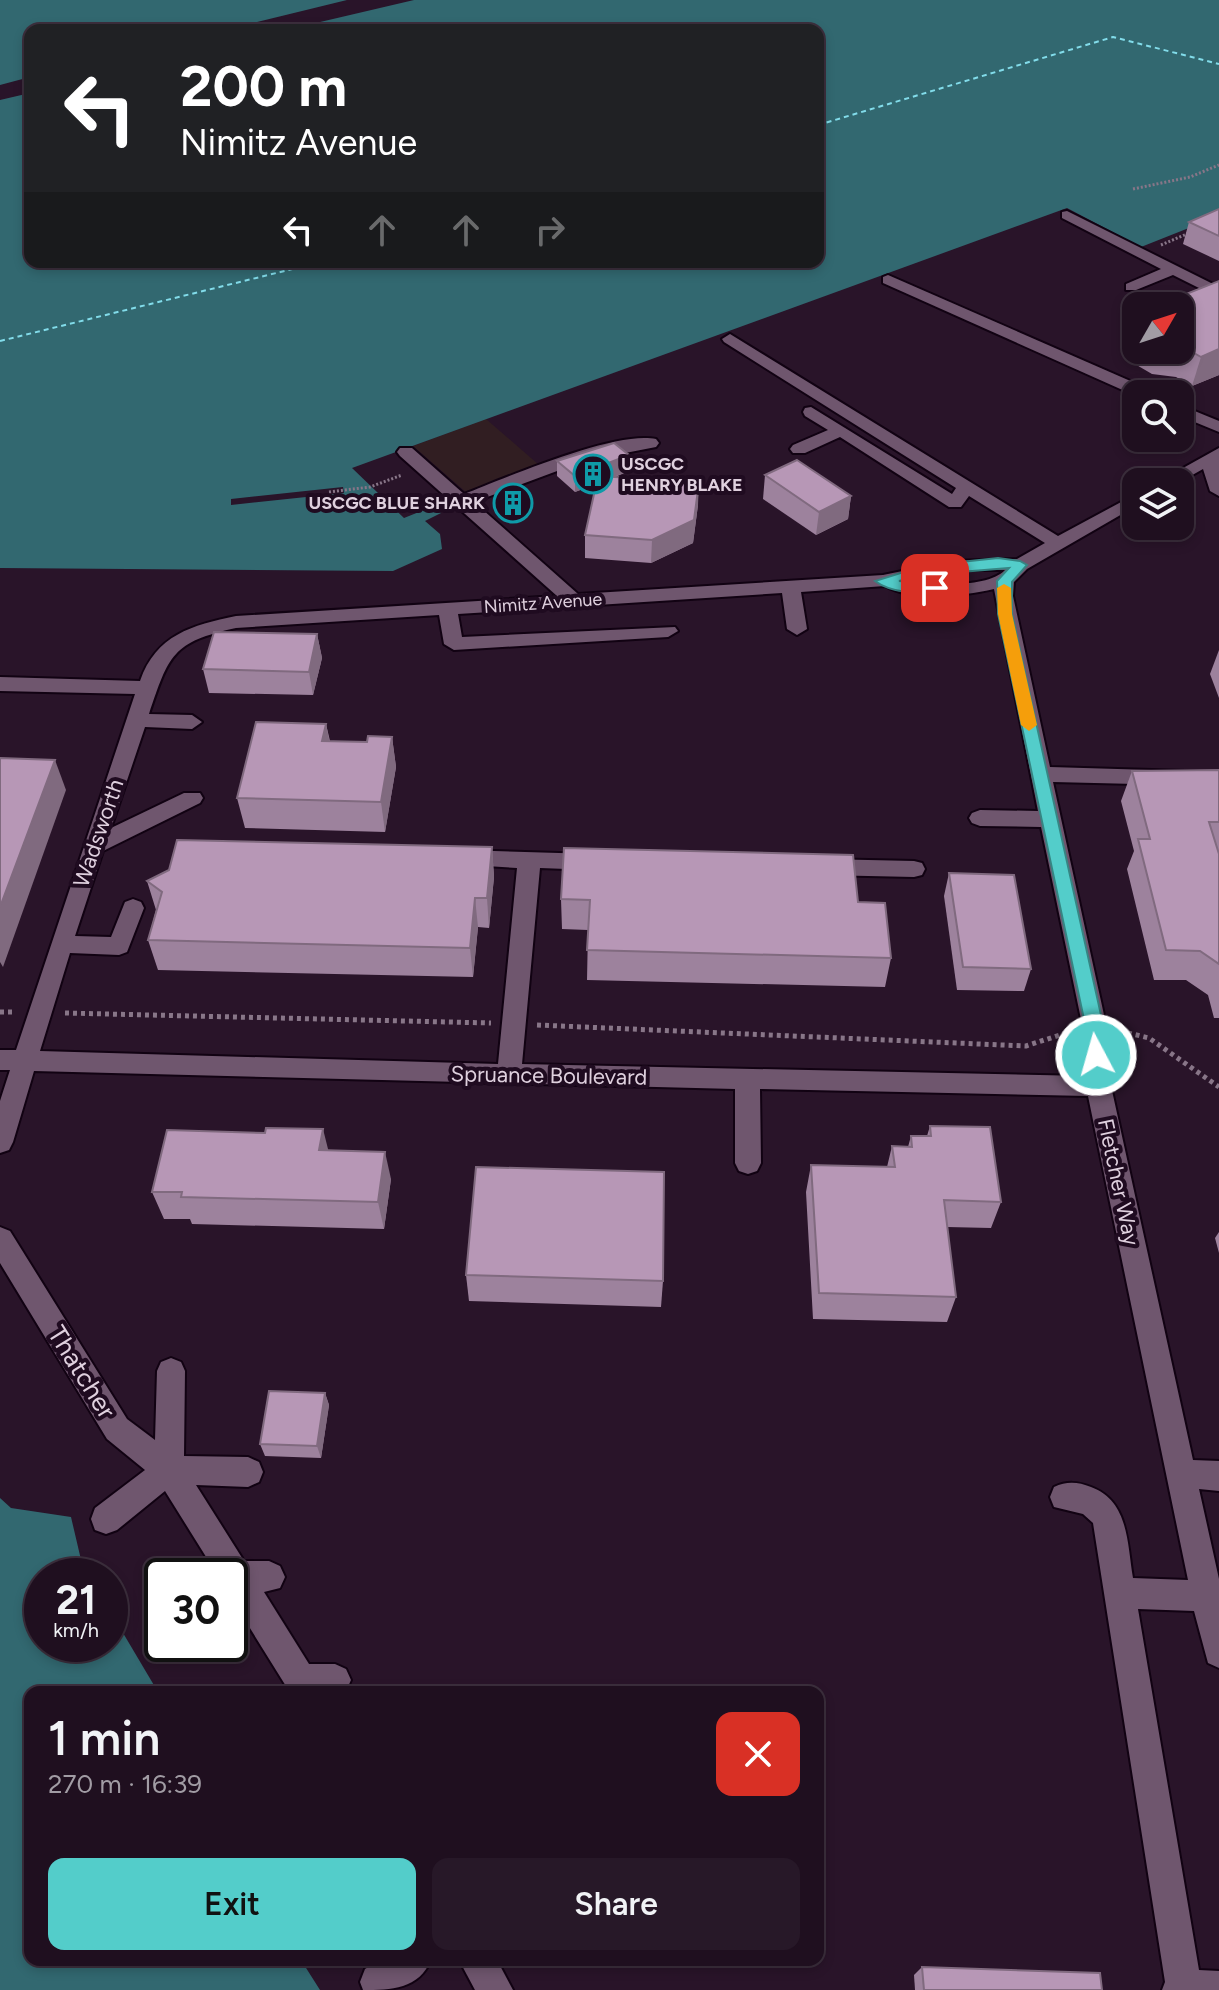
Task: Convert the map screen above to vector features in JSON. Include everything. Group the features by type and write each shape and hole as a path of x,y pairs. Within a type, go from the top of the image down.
{"street":[{"path":"1067,215 1173,270 1209,293"},
{"path":"1131,287 1173,270"},
{"path":"888,280 1122,384"},
{"path":"730,339 1057,543"},
{"path":"833,403 811,412 955,503 966,486"},
{"path":"1194,410 1211,403"},
{"path":"1194,418 1219,427"},
{"path":"799,449 840,431"},
{"path":"461,501 589,453 650,443"},
{"path":"406,452 574,601"},
{"path":"1192,468 1213,456 1219,491"},
{"path":"1012,573 1057,543 1122,507"},
{"name":"Nimitz Avenue","path":"203,629 236,622 883,581 909,588 985,587 1012,573"},
{"name":"Fletcher Way","path":"1012,573 1005,614 1094,1024 1098,1086 1219,1652"},
{"path":"791,587 797,629"},
{"path":"447,609 454,644 668,631"},
{"name":"Wadsworth","path":"12,1060 39,1013 160,653 203,629"},
{"path":"0,684 147,688"},
{"path":"137,720 192,722"},
{"path":"1112,753 1115,776"},
{"path":"1040,774 1219,779"},
{"path":"94,846 192,798"},
{"path":"980,818 1049,819"},
{"path":"94,846 130,847"},
{"path":"438,857 621,863"},
{"path":"509,1074 529,861"},
{"path":"806,866 914,869"},
{"path":"61,944 119,946 133,908"},
{"path":"0,1142 12,1060"},
{"name":"Spruance Boulevard","path":"12,1060 1098,1086"},
{"path":"747,1079 748,1163"},
{"name":"Thatcher","path":"0,1239 117,1429 169,1470 224,1558"},
{"path":"169,1470 171,1371"},
{"path":"106,1519 169,1470 248,1472"},
{"path":"1183,1474 1219,1476"},
{"path":"1065,1497 1087,1498 1099,1505 1107,1517 1194,1989"},
{"path":"248,1576 269,1577"},
{"path":"1119,1593 1208,1596"},
{"name":"Thatcher","path":"248,1594 315,1684"},
{"path":"378,1982 403,1966"},
{"path":"481,1966 495,1990"}],"path":[{"path":"1133,189 1190,177 1219,165"},
{"path":"1172,251 1160,245 1190,233"},
{"path":"329,492 370,487 424,468"},
{"path":"0,1012 514,1024 1026,1046 1094,1024 1149,1038 1219,1086"}],"shaded area":[{"path":"0,0 347,0 249,24 24,24 24,79 0,85"},
{"path":"414,0 1219,0 1219,216 1141,247 1067,208 352,468 404,518 434,506 441,513 425,521 440,534 442,549 393,571 0,568 0,100 24,94 24,268 824,268 824,24 312,24"},
{"path":"486,419 546,471 475,500 413,446"},
{"path":"0,1498 11,1508 71,1517 81,1558 24,1558 24,1662 128,1662 128,1641 154,1686 24,1686 24,1966 305,1966 320,1990 0,1990"}],"pier":[{"path":"343,487 344,493 231,505 231,499"}],"building":[{"path":"1219,209 1219,236 1189,222"},
{"path":"1219,281 1219,349 1201,357 1194,353 1194,292 1191,292"},
{"path":"614,443 629,455 575,476 557,461"},
{"path":"797,460 851,496 819,512 765,475"},
{"path":"598,476 699,482 694,520 652,540 585,535"},
{"path":"214,632 317,634 309,672 203,669"},
{"path":"256,722 326,724 322,741 367,742 368,736 392,737 381,802 237,798"},
{"path":"0,758 55,760 0,907"},
{"path":"1219,770 1219,822 1209,822 1219,854 1219,964 1200,951 1166,950 1138,839 1150,839 1132,771"},
{"path":"177,840 492,847 487,898 475,898 470,948 148,940 162,892 147,881 169,870"},
{"path":"564,848 853,855 858,902 885,903 891,958 587,950 590,900 561,899"},
{"path":"949,873 1014,875 1031,969 963,967"},
{"path":"930,1126 990,1127 1001,1202 944,1200 956,1297 819,1293 811,1165 895,1167 892,1146 912,1147 911,1136 931,1136"},
{"path":"266,1128 323,1129 319,1150 385,1152 378,1202 181,1197 182,1192 152,1192 167,1130 265,1133"},
{"path":"476,1167 664,1172 663,1281 466,1275"},
{"path":"269,1391 325,1393 317,1446 260,1444"},
{"path":"922,1967 1100,1973 1102,1990 924,1990"}],"ferry route":[{"path":"824,123 1113,37 1219,64"},
{"path":"0,341 297,268"}],"slow traffic":[{"path":"1004,588 1005,614 1029,725"}],"place":[{"name":"USCGC HENRY BLAKE","path":"593,474"},
{"name":"USCGC BLUE SHARK","path":"513,503"}],"route":[{"path":"935,588 909,588 883,581 923,570 998,563 1020,565 1005,581 1005,614 1094,1024 1096,1055"}]}
